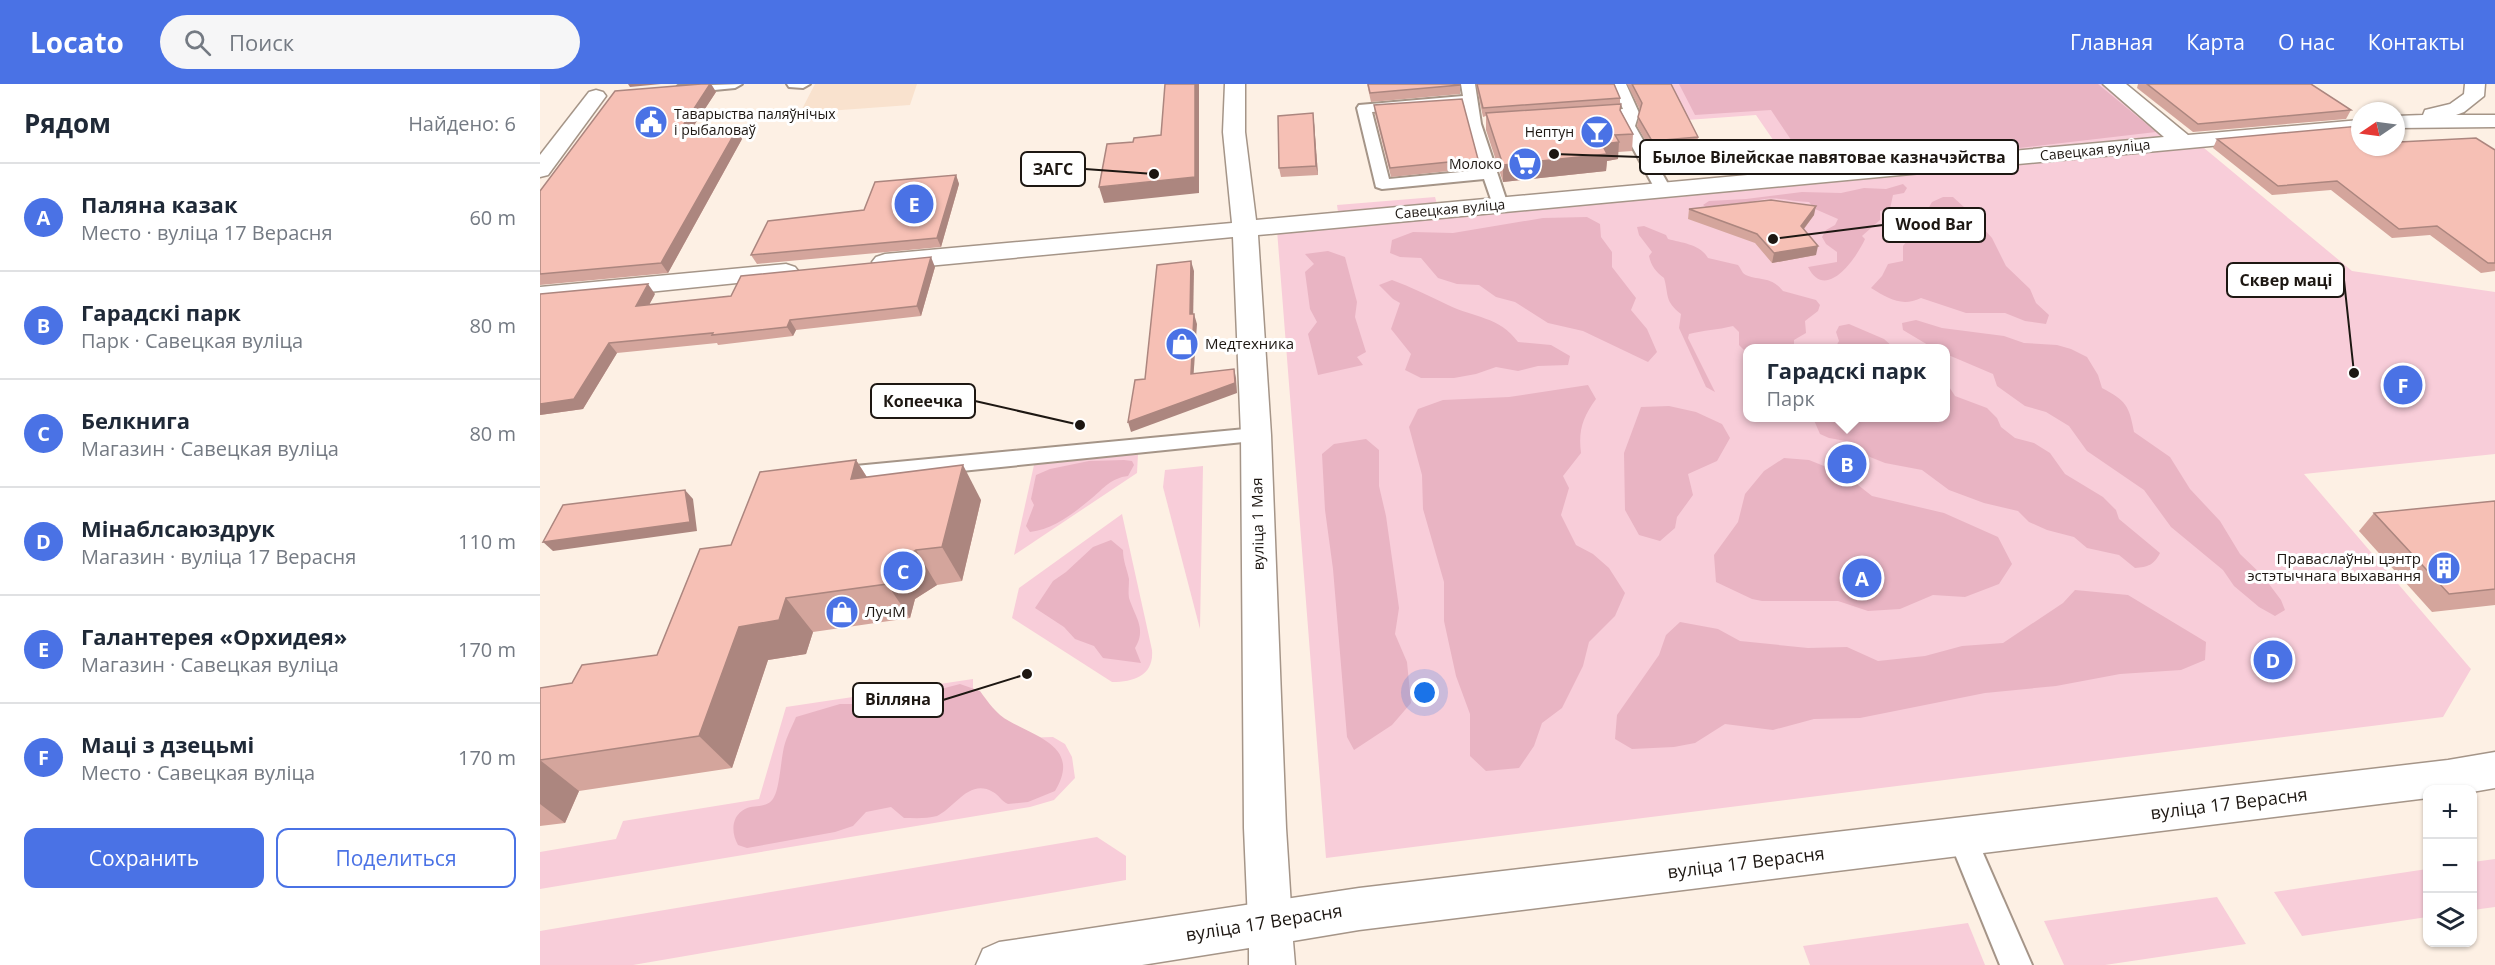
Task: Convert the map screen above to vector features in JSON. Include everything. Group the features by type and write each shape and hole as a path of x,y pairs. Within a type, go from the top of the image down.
{"street":[{"name":"вуліца 1 Мая","path":"1235,84 1234,132 1243,228 1256,435 1265,828 1272,965"},
{"path":"2113,84 2182,141"},
{"path":"2405,122 2457,108 2474,96 2475,84"},
{"path":"2484,84 2495,88"},
{"path":"540,170 602,96"},
{"path":"2405,122 2495,121"},
{"name":"Савецкая вуліца","path":"862,264 2351,127"},
{"path":"540,295 814,269"},
{"name":"вуліца 17 Верасня","path":"999,965 1371,907 2448,778 2495,770"}],"lane":[{"path":"666,90 735,84"},
{"path":"794,84 803,84"},
{"path":"1468,84 1500,205"},
{"path":"1619,84 1632,113 1629,126 1663,189"},
{"path":"1471,100 1364,108 1382,184 1490,174"},
{"path":"1575,117 1632,113"},
{"path":"808,479 1256,435"},
{"path":"1962,837 2016,965"}],"shaded area":[{"path":"815,84 917,84 910,105 800,113"},
{"path":"1669,84 2127,84 2352,271 2495,292 2495,454 2304,474 2471,669 2443,717 1326,858 1277,230 1802,182 1756,115 1687,120"},
{"path":"1679,84 2098,84 2156,132 2002,150 1808,165 1771,110 1695,115"},
{"path":"1903,184 1907,188 1904,193 1893,195 1890,209 1880,211 1880,220 1862,236 1865,239 1848,265 1832,279 1823,280 1815,277 1808,267 1837,262 1837,252 1826,244 1822,237 1838,219 1815,209 1809,202 1781,199 1765,199 1716,209 1703,205 1709,201 1802,192 1841,193 1864,188 1886,189"},
{"path":"1435,197 1437,204 1338,212 1337,205"},
{"path":"1943,197 1953,197 1992,238 2006,266 2030,289 2036,303 2049,315 2046,324 2025,321 2005,313 1966,313 1921,298 1902,302 1871,288 1882,276 1888,264 1903,261 1903,246 1921,223 1932,220 1928,209 1932,202"},
{"path":"1587,217 1600,224 1601,237 1612,252 1612,267 1636,298 1631,310 1647,329 1657,352 1648,362 1583,331 1548,323 1515,302 1496,297 1479,285 1457,284 1438,278 1421,258 1400,257 1390,253 1392,240 1413,232 1453,233 1543,218"},
{"path":"1644,226 1666,235 1668,239 1696,247 1708,258 1738,265 1747,276 1773,282 1783,291 1816,300 1820,305 1818,311 1805,321 1806,333 1794,340 1794,344 1743,344 1743,349 1739,345 1739,332 1733,326 1689,334 1688,338 1715,392 1706,387 1679,328 1681,314 1669,301 1664,278 1653,266 1649,256 1652,252 1639,235 1637,227"},
{"path":"1328,251 1345,257 1357,302 1355,317 1366,352 1357,357 1363,365 1318,375 1308,334 1317,322 1310,309 1305,272 1314,264 1305,254"},
{"path":"1392,280 1494,322 1511,333 1518,342 1551,345 1570,356 1568,365 1538,366 1518,371 1496,367 1454,378 1421,378 1405,370 1411,354 1391,329 1400,303 1379,285"},
{"path":"1916,320 1942,328 2004,336 2024,343 2057,345 2087,357 2098,375 2102,388 2125,405 2134,432 2170,457 2190,489 2220,521 2240,554 2263,576 2281,600 2285,610 2275,616 2259,607 2234,586 2223,570 2171,527 2144,490 2087,451 2069,426 2046,412 2025,406 1997,386 1993,374 1950,356 1950,344 1926,344 1903,330 1902,323"},
{"path":"1849,324 1884,339 1890,344 1837,344 1839,341 1836,332 1839,326"},
{"path":"1588,385 1596,399 1582,424 1581,453 1563,476 1569,488 1561,515 1576,545 1593,554 1609,568 1625,593 1615,616 1589,642 1583,666 1562,708 1542,723 1534,746 1519,768 1486,771 1470,756 1470,714 1456,676 1444,621 1444,582 1423,509 1422,475 1409,427 1418,409 1443,400 1509,397"},
{"path":"1950,388 1955,396 1987,408 1997,418 2001,427 2015,438 2034,443 2050,453 2065,474 2103,497 2116,510 2119,519 2160,553 2153,563 2135,568 2119,555 2087,548 2074,537 2047,530 2029,522 2018,511 1984,503 1949,490 1922,470 1885,463 1870,457 1851,442 1820,434 1815,422 1950,422"},
{"path":"1669,406 1696,412 1722,424 1730,438 1717,461 1688,474 1693,495 1677,517 1675,528 1660,541 1639,535 1625,510 1624,453 1641,407"},
{"path":"1366,439 1379,450 1379,486 1386,516 1399,608 1395,634 1407,662 1411,703 1392,725 1354,750 1347,737 1333,569 1325,510 1322,454 1334,444"},
{"path":"1138,454 1137,473 1014,555 1034,465"},
{"path":"1784,458 1809,460 1844,474 1872,496 1944,513 1998,537 2012,564 1999,584 1965,597 1933,595 1900,609 1868,611 1838,601 1762,601 1752,599 1716,582 1714,555 1738,522 1745,494 1764,471"},
{"path":"1089,461 1132,461 1134,465 1128,476 1108,484 1063,520 1047,528 1030,532 1026,526 1034,505 1031,499 1036,475 1050,469"},
{"path":"1203,466 1200,629 1163,487 1165,470"},
{"path":"1122,514 1152,650 1152,659 1150,666 1141,675 1128,681 1112,682 1012,618 1019,588"},
{"path":"1111,540 1123,550 1129,579 1129,598 1140,629 1135,648 1141,663 1103,658 1094,646 1075,639 1064,627 1035,608 1053,581 1093,547"},
{"path":"2075,590 2128,595 2206,642 2205,660 2181,670 2120,674 2056,686 1985,693 1860,718 1814,719 1773,730 1725,724 1695,743 1674,747 1632,749 1615,739 1617,715 1659,655 1666,635 1680,622 1718,629 1740,641 1808,648 1847,647 1878,661 1925,656 1962,646 2003,643 2063,603"},
{"path":"973,679 973,704 1021,738 1053,737 1065,744 1072,757 1075,778 1054,800 1030,807 540,889 540,852 616,839 623,821 759,799 786,707"},
{"path":"960,684 980,691 1004,718 1053,746 1060,754 1063,764 1062,776 1055,791 1028,802 1008,804 993,792 977,789 969,791 937,816 904,818 891,807 866,812 853,826 835,832 747,848 738,845 733,830 737,816 745,809 765,805 776,793 784,747 796,717 840,704 884,704"},
{"path":"1097,837 1126,856 1126,880 633,965 540,965 540,931"},
{"path":"2495,859 2495,907 2477,909 2477,861"},
{"path":"2423,870 2423,918 2302,936 2274,892"},
{"path":"2217,897 2246,944 2105,965 2064,965 2044,921"},
{"path":"1968,923 1985,965 1810,965 1803,946"}],"building":[{"path":"710,84 680,130 691,129 687,134 737,129 661,263 540,274 540,191 615,91"},
{"path":"1165,84 1195,84 1195,177 1099,187 1107,144 1133,142 1134,138 1161,135"},
{"path":"1368,84 1460,84 1460,85 1370,93"},
{"path":"1477,84 1614,84 1620,98 1483,108"},
{"path":"1632,84 1671,84 1698,137 1652,141 1638,117 1642,103"},
{"path":"2147,84 2311,84 2351,110 2198,124"},
{"path":"1462,99 1478,159 1390,168 1374,105"},
{"path":"1621,104 1620,110 1633,134 1615,135 1619,142 1602,144 1607,154 1503,165 1486,113"},
{"path":"1313,113 1316,166 1279,168 1278,116"},
{"path":"2351,127 2351,156 2405,156 2405,142 2476,138 2495,150 2495,263 2488,263 2437,226 2399,229 2337,181 2278,186 2217,139"},
{"path":"956,175 937,238 751,255 768,221 864,210 875,182"},
{"path":"1771,200 1816,206 1801,226 1818,246 1774,253 1757,234 1689,209"},
{"path":"931,257 917,306 790,320 787,327 609,343 574,399 540,404 540,294 648,284 636,306 731,296 741,276"},
{"path":"1191,261 1190,314 1194,314 1191,374 1234,369 1235,383 1128,422 1135,380 1145,379 1157,265"},
{"path":"856,460 851,479 963,465 942,547 916,550 893,565 887,584 786,598 779,620 739,627 699,736 540,760 540,688 572,683 582,665 657,655 700,549 731,545 760,472"},
{"path":"685,490 690,522 543,542 563,505"},
{"name":"Праваслаўны цэнтр эстэтычнага выхавання","path":"2495,501 2495,589 2449,594 2374,513"}],"place":[{"name":"Таварыства паляўнічых і рыбаловаў","path":"651,122"},
{"name":"Нептун","path":"1597,132"},
{"name":"Былое Вілейскае павятовае казначэйства","path":"1554,154"},
{"name":"Молоко","path":"1525,164"},
{"name":"ЗАГС","path":"1154,174"},
{"name":"Галантерея «Орхидея»","path":"914,204"},
{"name":"Wood Bar","path":"1773,239"},
{"name":"Медтехника","path":"1182,344"},
{"name":"Сквер маці","path":"2354,373"},
{"name":"Маці з дзецьмі","path":"2403,385"},
{"name":"Копеечка","path":"1080,425"},
{"name":"Гарадскі парк","path":"1847,464"},
{"name":"Праваслаўны цэнтр эстэтычнага выхавання","path":"2444,568"},
{"name":"Белкнига","path":"903,571"},
{"name":"Паляна казак","path":"1862,578"},
{"name":"ЛучМ","path":"842,612"},
{"name":"Мінаблсаюздрук","path":"2273,660"},
{"name":"Вілляна","path":"1027,674"}]}
